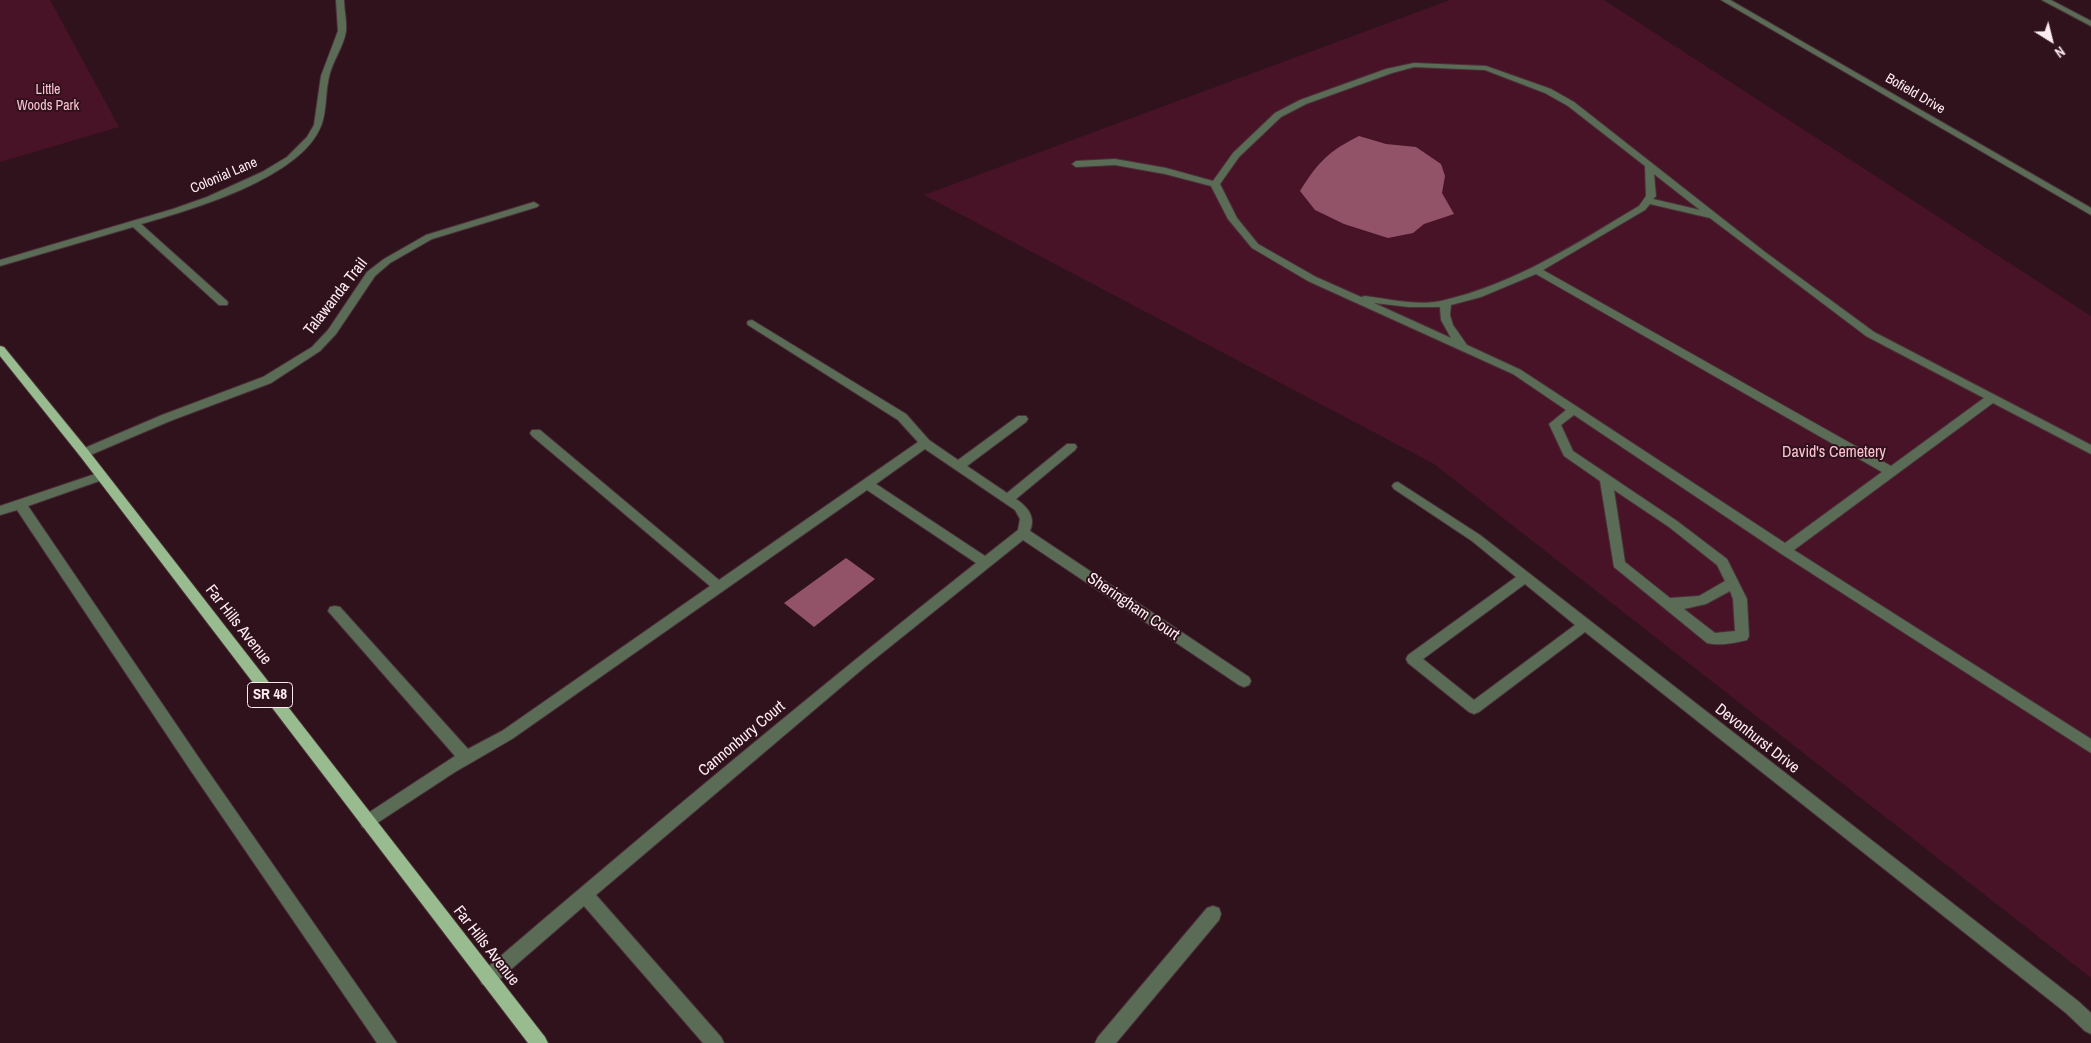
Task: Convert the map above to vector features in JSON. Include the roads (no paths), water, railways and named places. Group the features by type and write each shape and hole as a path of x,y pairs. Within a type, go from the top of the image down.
{"main road":[{"name":"Far Hills Avenue","path":"0,349 84,454 539,1043"}],"street":[{"name":"Colonial Lane","path":"0,263 176,211 240,187 265,174 300,151 311,138 318,125 325,76 342,31 340,0"},
{"name":"Bofield Drive","path":"1725,0 2091,212"},
{"path":"2046,0 2091,24"},
{"path":"1215,184 1236,155 1278,115 1302,102 1389,71 1414,65 1486,68 1548,91 1571,104 1762,254 1870,334 2091,450"},
{"path":"1076,164 1115,162 1166,171 1215,184 1233,219 1255,246 1312,279 1517,372 1785,550 2091,747"},
{"path":"1353,297 1421,305 1446,302 1492,289 1536,270 1642,208 1651,196 1649,164"},
{"path":"1648,201 1714,216"},
{"name":"Talawanda Trail","path":"84,454 166,418 259,383 293,365 316,349 332,332 371,274 387,261 429,237 534,204"},
{"path":"134,223 223,303"},
{"path":"1536,270 1891,472"},
{"path":"1446,302 1444,310 1445,323 1463,347"},
{"path":"752,322 895,413 925,443 1008,499 1026,514 1028,524 1022,533"},
{"path":"1785,550 1992,398"},
{"path":"1574,410 1555,424 1568,453 1673,524 1722,562 1740,599 1742,636 1712,639 1619,564 1606,479"},
{"path":"958,466 1022,419"},
{"path":"536,433 718,586"},
{"path":"368,822 466,758 515,730 718,586 925,443"},
{"path":"1008,499 1070,447"},
{"path":"0,511 101,476"},
{"path":"866,483 985,563"},
{"name":"Devonhurst Drive","path":"1398,486 1476,538 2072,1007 2091,1025"},
{"path":"20,504 191,758 388,1043"},
{"name":"Cannonbury Court","path":"488,978 631,854 1022,533"},
{"name":"Sheringham Court","path":"1022,533 1244,681"},
{"path":"1526,577 1413,659 1474,708 1586,624"},
{"path":"1667,603 1688,604 1710,599 1732,583"},
{"path":"335,611 466,758"},
{"path":"585,895 715,1043"},
{"path":"1104,1043 1213,914"}],"park label":[{"name":"Little Woods Park","path":"48,98"},
{"name":"David's Cemetery","path":"1834,453"}]}
